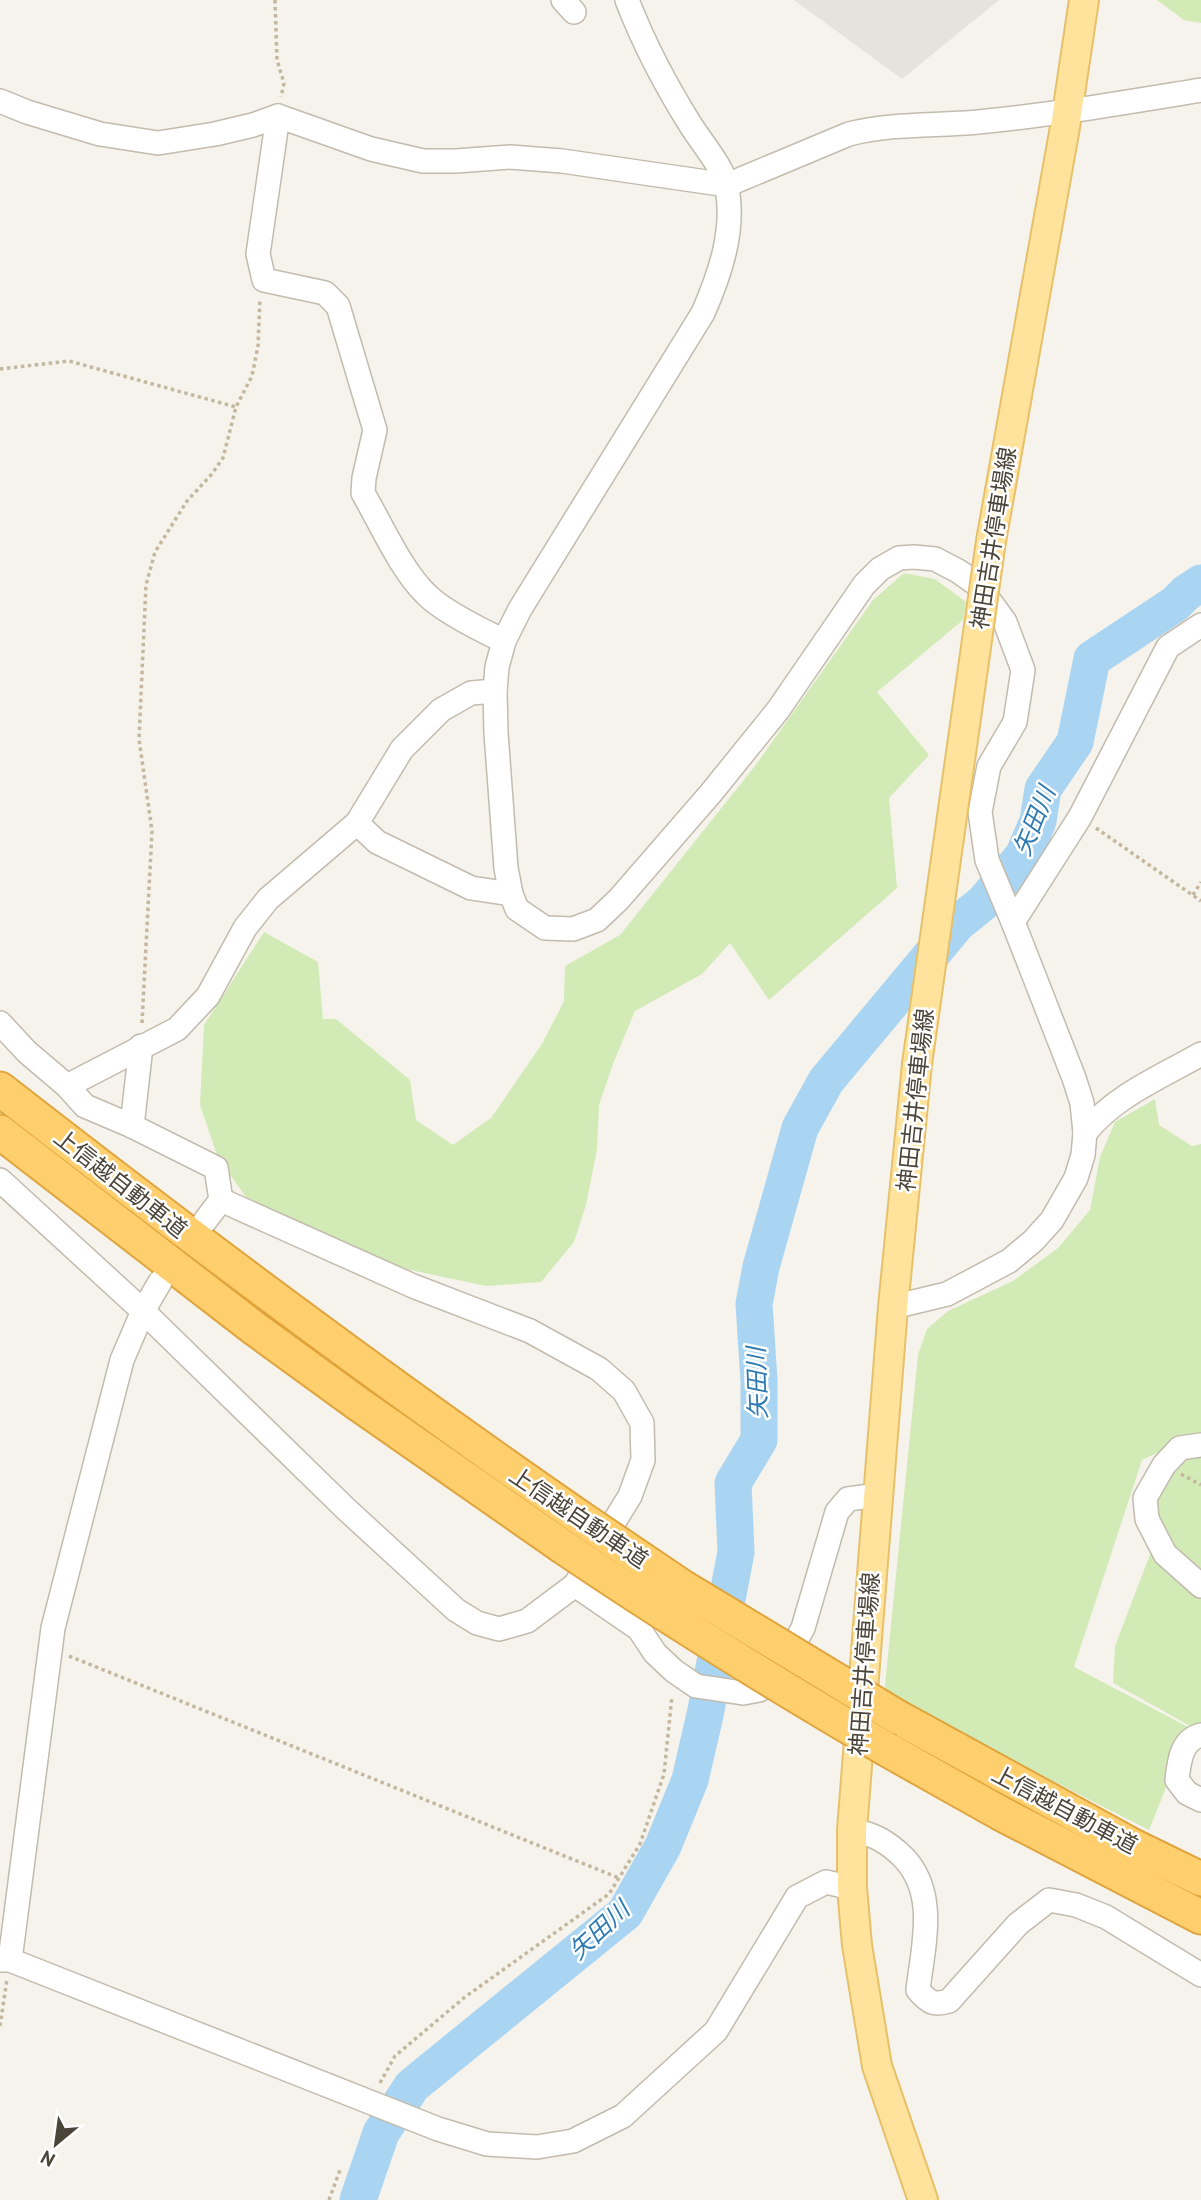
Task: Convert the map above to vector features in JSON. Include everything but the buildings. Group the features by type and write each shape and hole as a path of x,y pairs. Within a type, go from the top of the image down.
{"highway":[{"name":"上信越自動車道","path":"0,1089 379,1377 681,1586 899,1718 1133,1846 1201,1879"},
{"name":"上信越自動車道","path":"0,1132 254,1328 357,1403 562,1546 708,1642 888,1750 1000,1813 1201,1917"}],"main road":[{"name":"神田吉井停車場線","path":"923,2200 877,2066 857,1945 852,1888 852,1830 893,1307 917,1064 990,541 1084,0"}],"street":[{"path":"627,0 662,78 727,185 729,230 716,284 703,313 520,609 504,641 497,667 495,691 505,855 510,894 517,909 545,928 573,929 597,920 619,899 711,793 778,710 863,585 880,569 900,558 935,559 978,585 1005,622 1023,670 1015,722 989,766 980,812 987,860 1074,1078 1082,1103 1085,1133 1083,1155 1076,1178 1052,1220 1009,1261 947,1294 893,1307"},
{"path":"0,102 100,134 158,143 228,131 278,116 371,149 422,161 510,157 562,161 727,185 849,134 868,129 976,122 1201,90"},
{"path":"278,116 258,254 264,280 325,293 338,306 376,430 363,493 412,578 427,596 479,630 504,641"},
{"path":"1009,912 1080,817 1168,648 1201,625"},
{"path":"67,1086 177,1029 208,996 245,928 268,899 357,822 402,749 441,710 471,692 495,691"},
{"path":"357,822 377,842 471,888 510,894"},
{"path":"0,1023 85,1106 216,1168 221,1200 205,1221"},
{"path":"132,1126 141,1046"},
{"path":"1085,1133 1097,1117 1112,1105 1201,1054"},
{"path":"0,1180 143,1311 346,1509 456,1610 477,1623 499,1629 527,1621 575,1585 630,1496 643,1460 642,1423 624,1391 599,1369 530,1331 412,1286 221,1200"},
{"path":"160,1282 143,1311 122,1360 53,1628 5,1960 438,2129 487,2144 537,2147 573,2141 623,2116 716,2031 797,1897 826,1882 852,1888"},
{"path":"1201,1445 1180,1448 1164,1465 1145,1498 1147,1519 1165,1554 1201,1586"},
{"path":"575,1585 639,1629 655,1653 674,1671 696,1686 743,1693 759,1690 775,1678 803,1628 837,1512 848,1499 878,1494"},
{"path":"1201,1735 1185,1744 1177,1780 1187,1793 1201,1800"},
{"path":"852,1830 877,1837 893,1847 913,1867 922,1888 926,1910 919,1990 927,2001 937,2004 948,2001 1018,1924 1049,1900 1076,1905 1106,1917 1201,1975"}],"path":[{"path":"275,0 277,60 284,83 278,116"},
{"path":"141,1046 152,831 139,739 146,585 155,552 187,502 223,458 236,407 252,376 258,346 264,280"},
{"path":"0,369 69,361 236,407"},
{"path":"1080,817 1201,901"},
{"path":"1193,895 1201,883"},
{"path":"50,1648 619,1878"},
{"path":"369,2103 395,2056 465,1997 609,1894 640,1844 664,1773 674,1671"},
{"path":"0,2026 5,1960"},
{"path":"329,2200 341,2170"}],"shaded area":[{"path":"794,0 999,0 902,79"}],"green space":[{"path":"1157,0 1201,0 1201,23 1184,20"},
{"path":"904,573 935,579 966,602 963,620 877,692 929,755 889,798 897,888 769,1000 730,943 702,974 635,1011 599,1105 597,1149 586,1205 574,1242 541,1282 486,1286 401,1268 246,1197 218,1158 200,1105 204,1025 264,932 318,962 323,1019 336,1019 410,1080 416,1120 453,1145 491,1118 542,1044 564,1001 565,966 620,935 755,766 873,600"},
{"path":"1155,1099 1159,1125 1192,1146 1201,1144 1201,1732 1113,1683 1115,1646 1151,1552 1136,1498 1159,1452 1142,1460 1074,1667 1190,1728 1149,1830 884,1695 918,1355 927,1329 948,1311 1013,1281 1058,1248 1090,1210 1100,1157 1115,1122"}],"waterway":[{"name":"矢田川","path":"358,2200 381,2133 412,2086 625,1913 663,1846 690,1780 705,1715 736,1552 733,1483 759,1440 759,1381 754,1304 761,1267 800,1128 826,1081 957,924 984,902 1023,856 1038,821 1043,789 1075,742 1092,659 1175,604 1201,583"}]}
